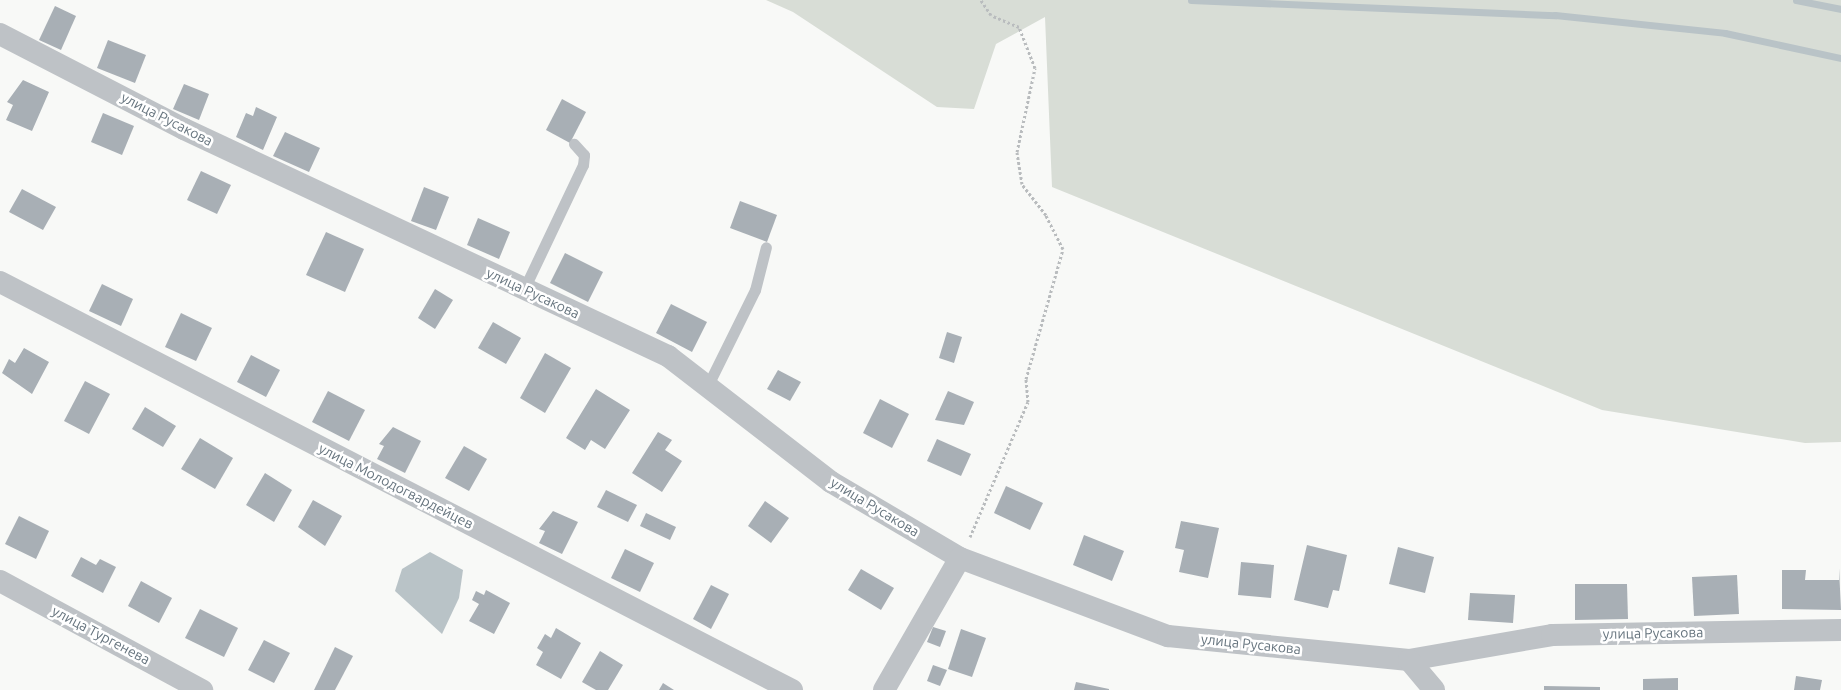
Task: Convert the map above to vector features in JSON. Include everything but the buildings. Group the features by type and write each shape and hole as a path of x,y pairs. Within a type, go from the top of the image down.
{"street":[{"name":"улица Русакова","path":"2,41 668,356 831,482 960,558 1168,636 1409,660 1552,635 1841,630"},
{"name":"улица Молодогвардейцев","path":"0,282 792,690"},
{"path":"884,690 960,558"},
{"name":"улица Тургенева","path":"0,581 202,690"},
{"path":"1409,660 1434,690"}],"lane":[{"path":"524,289 583,165 584,154 574,144"},
{"path":"707,387 755,290 766,247"}],"path":[{"path":"960,558 1028,402 1026,378 1063,249 1046,215 1022,184 1017,152 1035,68 1019,27 991,15 981,0"}],"shaded area":[{"path":"766,0 1841,0 1841,442 1805,443 1602,410 1052,187 1045,17 996,44 974,109 937,107 793,12"},
{"path":"430,552 463,570 459,598 442,634 395,591 402,569"}],"waterway":[{"path":"1191,0 1555,15 1725,33 1841,58"},
{"path":"1796,0 1841,9"}]}
